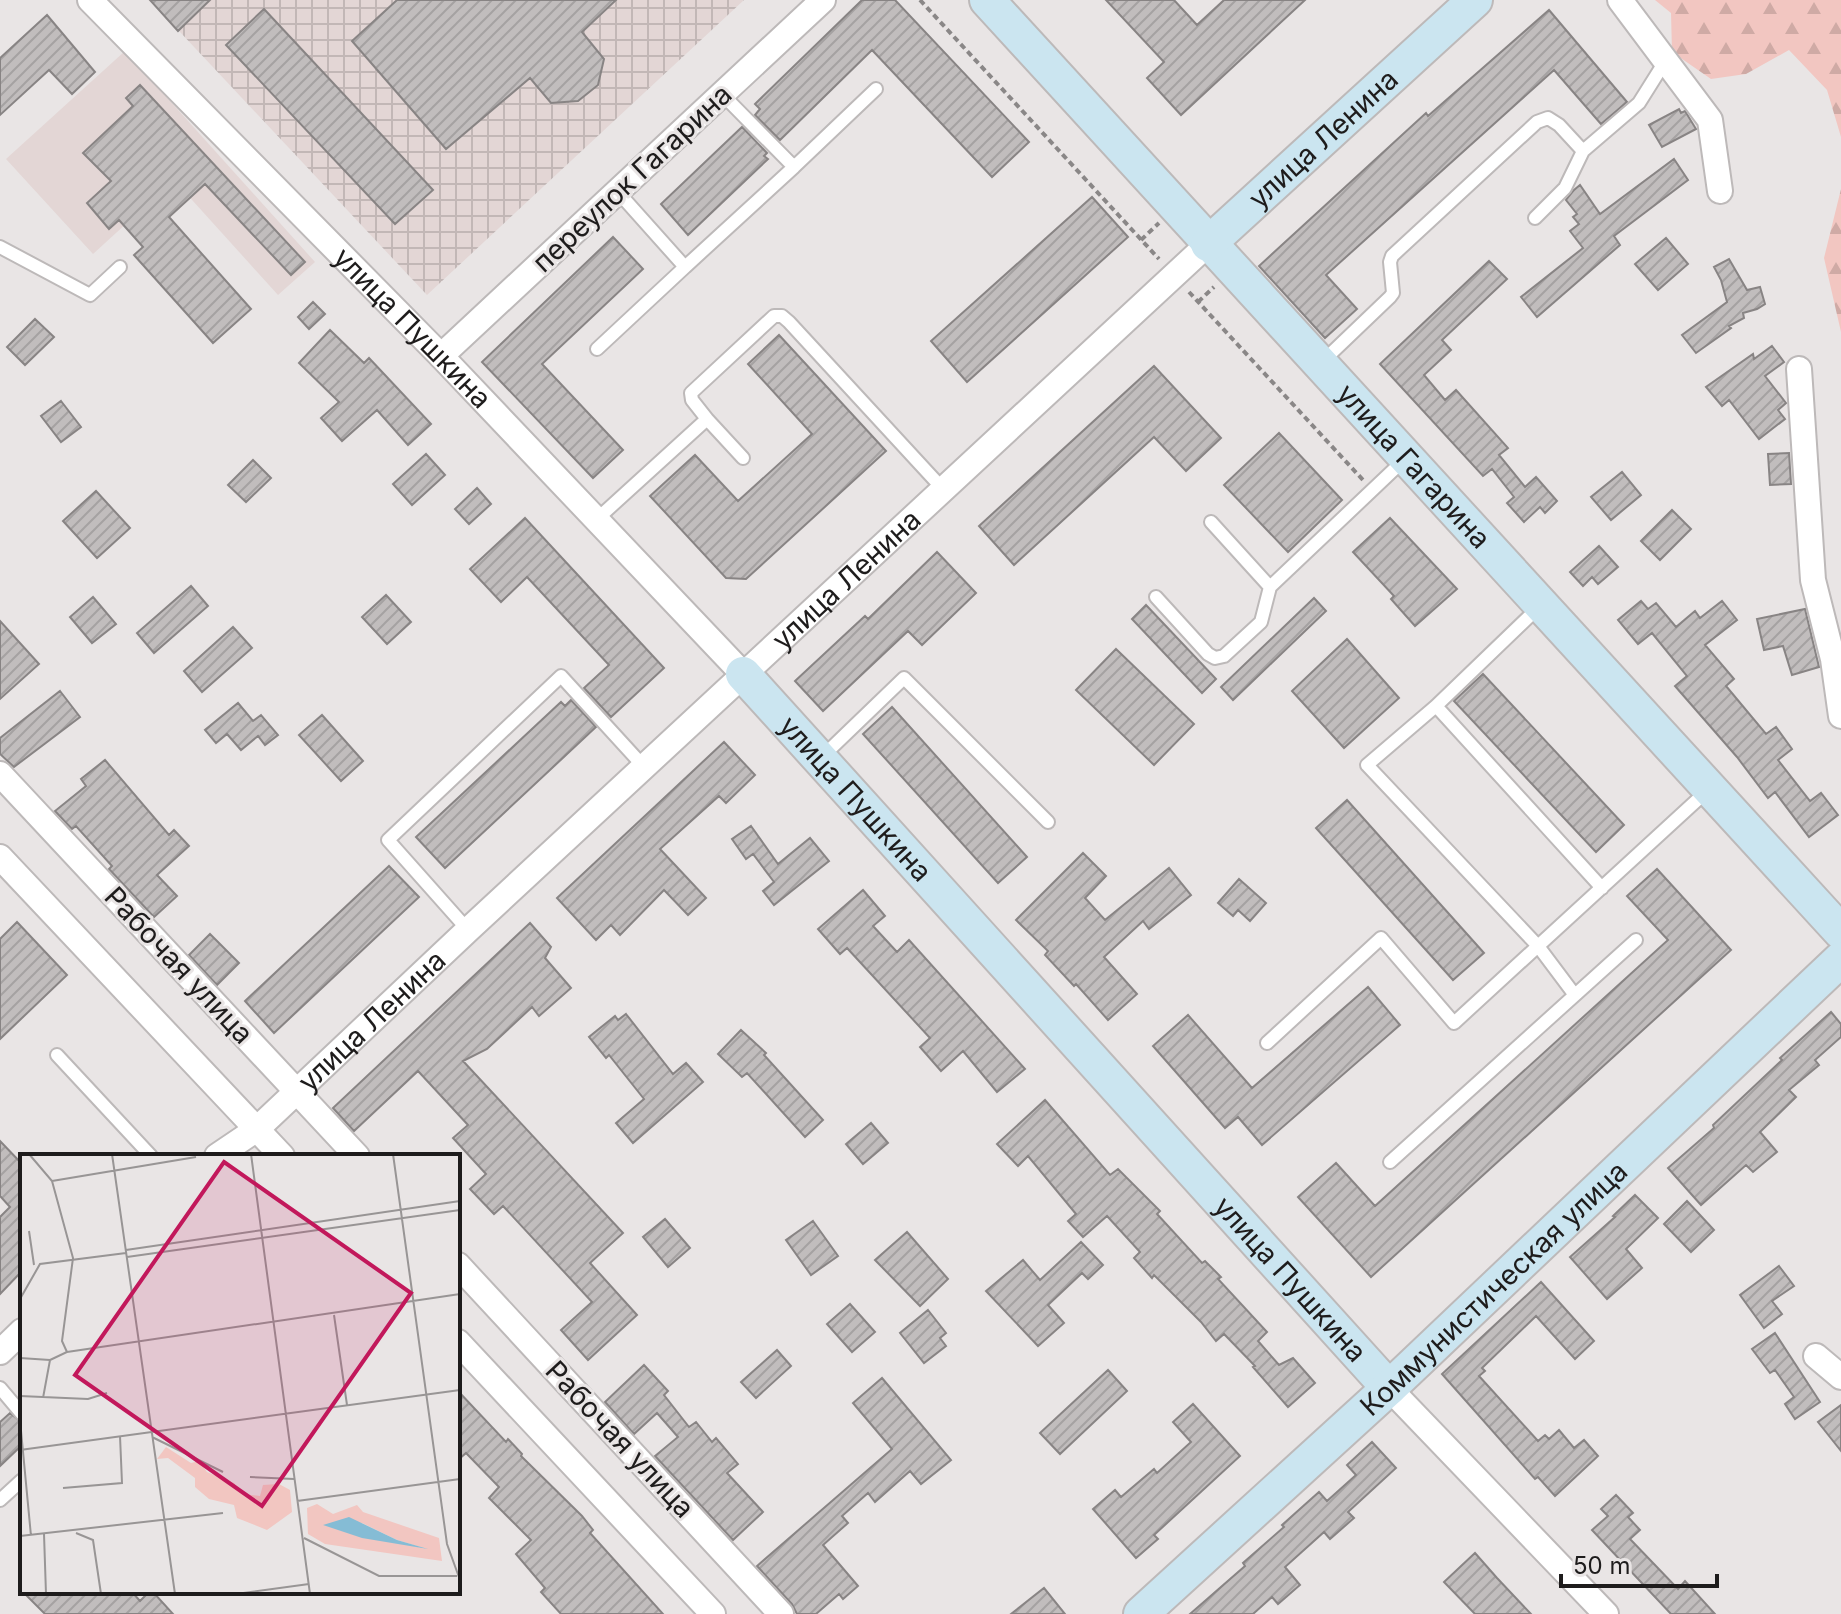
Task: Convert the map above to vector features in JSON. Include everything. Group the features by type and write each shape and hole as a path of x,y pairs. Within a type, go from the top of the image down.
{"street":[{"name":"улица Пушкина","path":"90,0 441,356 743,674 1389,1388 1606,1614"},
{"name":"переулок Гагарина","path":"441,356 823,0"},
{"name":"улица Ленина","path":"220,1154 257,1129 743,674 1475,0"},
{"path":"1620,0 1710,120 1720,191"},
{"name":"улица Гагарина","path":"999,4 1208,244 1841,932"},
{"path":"1799,369 1813,580 1833,659 1841,716"},
{"name":"Рабочая улица","path":"0,774 355,1154"},
{"name":"Рабочая улица","path":"0,857 280,1154"},
{"name":"Коммунистическая улица","path":"1141,1614 1389,1388 1841,959"},
{"name":"Рабочая улица","path":"460,1267 781,1614"},
{"path":"0,1352 20,1333"},
{"name":"Рабочая улица","path":"460,1344 713,1614"},
{"path":"1816,1356 1841,1377"}],"lane":[{"path":"1535,218 1565,188 1583,151 1639,103 1666,60"},
{"path":"597,349 876,89"},
{"path":"721,93 794,167"},
{"path":"1319,365 1393,293 1392,256 1537,122 1548,118 1559,125 1583,151"},
{"path":"618,192 685,267"},
{"path":"0,247 90,295 120,267"},
{"path":"743,458 707,419 692,400 691,393 774,316 782,316 943,489"},
{"path":"596,520 707,419"},
{"path":"1156,597 1208,654 1215,658 1224,656 1261,622 1270,587 1405,459"},
{"path":"1211,522 1270,587"},
{"path":"1540,606 1436,706 1367,765 1538,946 1574,994"},
{"path":"468,930 388,840 561,676 645,768"},
{"path":"820,759 904,678 1048,822"},
{"path":"1436,706 1602,888"},
{"path":"1267,1043 1381,938 1454,1023 1710,789"},
{"path":"1390,1162 1636,940"},
{"path":"57,1055 149,1154"},
{"path":"0,1388 20,1412"},
{"path":"0,1500 20,1482"}],"path":[{"path":"920,0 1372,490"}],"shaded area":[{"path":"150,0 744,0 427,295"},
{"path":"125,51 315,262 278,295 174,180 93,254 6,159"}],"green space":[{"path":"1655,0 1841,0 1841,137 1827,90 1789,50 1746,74 1711,79 1672,52 1671,13"},
{"path":"1841,189 1841,332 1824,258"}],"building":[{"path":"150,0 210,0 178,31"},
{"path":"397,0 616,0 582,32 604,59 598,85 578,101 551,103 530,78 446,149 352,41"},
{"path":"862,0 895,0 1029,142 992,177 872,50 780,140 755,115 760,109 755,104"},
{"path":"1106,0 1174,0 1197,25 1224,0 1305,0 1181,115 1147,78 1164,62"},
{"path":"264,9 433,190 395,224 226,45"},
{"path":"1549,10 1627,102 1601,124 1554,70 1326,275 1357,309 1325,338 1259,266 1426,113 1428,116"},
{"path":"47,15 95,72 72,94 49,70 0,115 0,58"},
{"path":"140,85 305,262 291,275 205,184 169,217 251,309 213,343 134,255 143,247 119,220 109,229 87,203 111,181 83,153 133,106 126,98"},
{"path":"1679,109 1681,113 1685,111 1696,129 1662,147 1649,125"},
{"path":"742,127 767,153 764,156 768,159 688,235 661,204"},
{"path":"1674,159 1688,180 1614,236 1620,245 1537,317 1521,297 1583,248 1570,231 1579,224 1573,217 1577,214 1566,200 1574,190 1580,185 1600,214"},
{"path":"1092,197 1128,237 967,382 931,341"},
{"path":"613,237 643,269 542,364 623,450 593,478 482,362"},
{"path":"1666,238 1688,264 1658,290 1635,264"},
{"path":"1729,259 1747,290 1760,287 1765,304 1743,313 1744,318 1696,353 1682,335 1727,302 1714,267"},
{"path":"1489,261 1507,279 1442,340 1451,350 1424,375 1445,400 1456,390 1508,448 1499,455 1525,487 1536,477 1557,501 1545,513 1540,507 1524,522 1507,503 1514,497 1492,469 1483,476 1380,364"},
{"path":"313,302 325,314 309,329 298,317"},
{"path":"35,319 54,337 25,365 7,347"},
{"path":"330,330 364,363 369,358 431,424 408,445 377,410 342,441 321,418 339,402 299,363"},
{"path":"779,335 886,451 746,579 726,578 650,496 695,455 738,501 812,434 748,364"},
{"path":"1772,346 1784,362 1765,376 1786,403 1778,410 1785,419 1759,439 1729,400 1722,406 1706,387 1753,354 1754,359"},
{"path":"1154,366 1221,438 1186,471 1154,437 1014,565 979,526"},
{"path":"61,401 81,427 61,442 41,416"},
{"path":"1279,433 1342,500 1288,552 1224,485"},
{"path":"1789,453 1791,484 1770,485 1768,454"},
{"path":"426,454 445,475 412,505 393,484"},
{"path":"253,460 271,478 246,502 228,485"},
{"path":"1622,472 1641,495 1611,520 1591,497"},
{"path":"477,488 491,504 469,524 455,509"},
{"path":"96,491 130,528 97,558 63,521"},
{"path":"1672,510 1691,529 1660,560 1641,541"},
{"path":"525,518 664,668 611,717 584,688 609,665 527,577 501,602 470,569"},
{"path":"1390,518 1457,589 1415,626 1391,599 1394,596 1353,552"},
{"path":"1599,546 1618,567 1598,584 1592,577 1583,586 1570,572"},
{"path":"937,552 976,593 922,645 908,631 823,711 795,681 865,616 868,619"},
{"path":"191,586 208,606 154,653 137,633"},
{"path":"386,595 411,622 387,644 362,617"},
{"path":"93,597 116,624 92,643 70,617"},
{"path":"1314,598 1326,611 1233,700 1221,687"},
{"path":"1641,601 1648,609 1656,603 1676,627 1695,611 1700,618 1722,601 1737,620 1705,645 1734,679 1726,686 1766,734 1776,727 1792,749 1778,760 1810,801 1821,793 1838,815 1809,837 1775,792 1768,798 1675,686 1687,676 1652,633 1638,644 1618,620"},
{"path":"1146,605 1216,679 1202,693 1132,619"},
{"path":"1805,609 1819,667 1792,675 1783,646 1764,650 1757,619"},
{"path":"0,621 39,664 0,699"},
{"path":"233,627 252,648 202,692 184,671"},
{"path":"1347,639 1399,698 1344,748 1292,691"},
{"path":"1116,649 1194,724 1154,765 1076,690"},
{"path":"1483,674 1624,825 1596,852 1454,701"},
{"path":"60,691 80,717 14,767 0,754 0,738"},
{"path":"571,700 596,727 445,868 416,837 561,702 565,706"},
{"path":"238,703 253,721 261,715 278,735 265,745 258,736 241,750 227,734 216,743 205,730"},
{"path":"892,707 1027,857 998,883 863,734"},
{"path":"322,715 363,761 341,781 299,735"},
{"path":"724,742 755,775 726,803 719,796 660,849 706,898 688,915 664,890 620,935 611,925 596,940 557,898"},
{"path":"105,760 169,835 174,830 189,846 157,875 177,896 154,917 109,869 112,866 76,826 72,829 55,811 86,786 81,779"},
{"path":"1347,800 1484,953 1453,980 1316,828"},
{"path":"751,826 778,864 810,838 829,861 774,905 763,891 774,882 753,854 746,859 732,839"},
{"path":"1083,853 1106,876 1085,898 1105,920 1169,868 1191,895 1149,929 1143,921 1104,957 1137,994 1108,1020 1045,955 1048,951 1016,920"},
{"path":"389,866 419,897 274,1033 245,1001"},
{"path":"1657,869 1731,950 1371,1277 1298,1197 1336,1163 1375,1206 1668,940 1627,896"},
{"path":"1239,879 1266,903 1250,921 1238,910 1233,916 1218,903"},
{"path":"863,890 885,916 873,926 897,952 909,940 1025,1069 997,1092 963,1051 941,1071 920,1047 930,1038 847,948 840,954 818,929"},
{"path":"17,922 67,975 0,1039 0,939"},
{"path":"530,923 551,947 545,958 571,988 539,1016 532,1007 487,1049 463,1061 623,1233 590,1263 637,1315 588,1360 561,1330 592,1302 503,1206 494,1214 470,1189 486,1174 453,1138 468,1125 418,1071 354,1131 333,1108"},
{"path":"210,934 239,963 217,985 189,955"},
{"path":"1368,987 1400,1025 1262,1145 1238,1117 1225,1128 1153,1046 1188,1015 1252,1088"},
{"path":"1831,1012 1841,1024 1841,1037 1815,1060 1819,1065 1789,1090 1796,1097 1760,1132 1777,1152 1753,1172 1746,1165 1701,1205 1668,1168 1714,1128 1713,1125 1782,1060 1780,1058"},
{"path":"626,1014 673,1074 686,1063 703,1082 633,1143 616,1123 644,1099 609,1055 606,1058 589,1037 615,1016 618,1020"},
{"path":"741,1030 766,1053 764,1055 823,1120 805,1137 747,1073 742,1077 718,1054"},
{"path":"1045,1100 1110,1175 1118,1169 1160,1211 1157,1214 1202,1263 1205,1261 1221,1277 1218,1279 1267,1332 1258,1341 1279,1365 1293,1358 1315,1383 1288,1407 1224,1334 1216,1341 1154,1275 1152,1278 1134,1258 1140,1252 1107,1216 1083,1237 1068,1221 1076,1214 1028,1156 1018,1166 997,1144"},
{"path":"871,1123 888,1143 863,1164 846,1144"},
{"path":"0,1141 20,1162 20,1273 0,1294 0,1217 10,1207 0,1196"},
{"path":"1635,1195 1658,1218 1626,1249 1642,1268 1607,1299 1570,1257"},
{"path":"1687,1201 1714,1230 1691,1252 1664,1224"},
{"path":"665,1219 690,1248 668,1267 643,1237"},
{"path":"813,1221 838,1256 811,1275 786,1240"},
{"path":"907,1232 948,1279 920,1306 875,1260"},
{"path":"1081,1242 1103,1265 1088,1279 1082,1273 1048,1305 1064,1323 1038,1346 986,1291 1023,1260 1040,1280"},
{"path":"1779,1266 1794,1286 1772,1301 1782,1314 1764,1328 1740,1295"},
{"path":"1541,1282 1594,1341 1575,1359 1536,1316 1482,1368 1485,1371 1479,1376 1538,1441 1545,1435 1549,1439 1559,1430 1574,1448 1584,1440 1598,1456 1555,1496 1538,1477 1535,1479 1442,1374"},
{"path":"850,1304 875,1332 852,1352 827,1324"},
{"path":"928,1310 946,1333 940,1338 946,1346 924,1363 900,1333"},
{"path":"1775,1333 1820,1402 1795,1419 1785,1404 1794,1397 1775,1370 1770,1373 1752,1349"},
{"path":"777,1350 791,1366 756,1398 741,1382"},
{"path":"644,1365 668,1391 664,1395 689,1427 696,1422 712,1442 716,1438 738,1464 727,1473 763,1512 733,1540 655,1456 678,1437 657,1413 634,1434 605,1402"},
{"path":"1108,1370 1127,1391 1060,1454 1040,1433"},
{"path":"882,1378 951,1460 921,1484 910,1471 875,1502 868,1493 842,1516 848,1523 823,1545 858,1586 843,1599 839,1594 816,1614 797,1614 792,1604 757,1566 892,1449 853,1403"},
{"path":"460,1393 582,1516 593,1530 590,1533 663,1614 561,1614 541,1592 545,1588 516,1554 531,1540 489,1498 499,1487 466,1453 460,1458"},
{"path":"1193,1404 1240,1456 1154,1535 1158,1539 1136,1558 1093,1509 1115,1490 1121,1497 1154,1469 1157,1473 1191,1442 1173,1422"},
{"path":"1841,1405 1841,1451 1818,1422"},
{"path":"10,1413 20,1421 20,1447 0,1466 0,1422"},
{"path":"1372,1442 1396,1468 1348,1512 1354,1518 1330,1539 1324,1532 1285,1567 1300,1585 1278,1604 1272,1597 1253,1614 1190,1614 1245,1566 1243,1563 1319,1492 1327,1501 1356,1475 1347,1465"},
{"path":"1616,1495 1633,1513 1628,1517 1640,1530 1630,1539 1678,1589 1685,1581 1715,1614 1671,1614 1592,1530 1608,1516 1601,1509"},
{"path":"1475,1553 1531,1614 1475,1614 1444,1582"},
{"path":"1044,1588 1065,1614 1011,1614"},
{"path":"25,1594 134,1594 140,1601 147,1594 155,1594 173,1614 45,1614"}]}
